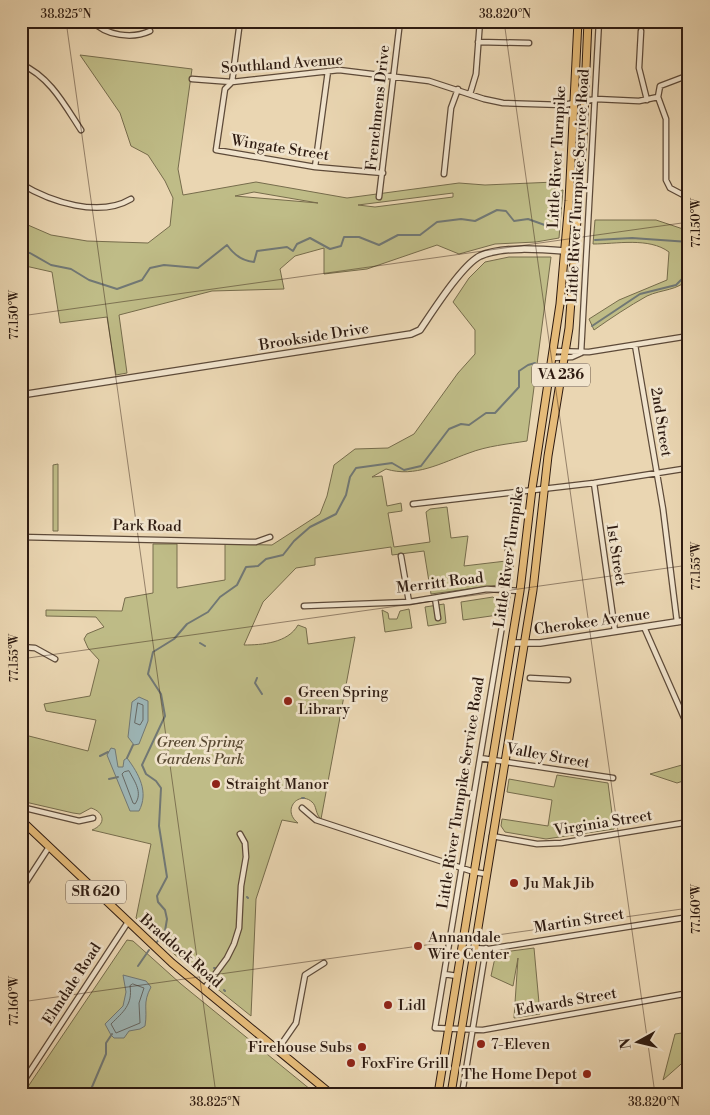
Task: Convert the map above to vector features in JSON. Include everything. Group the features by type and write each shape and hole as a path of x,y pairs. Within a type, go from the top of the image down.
{"main road":[{"name":"Little River Turnpike","path":"438,1094 520,591 532,489 566,251 578,21"},
{"name":"Little River Turnpike","path":"451,1094 460,1029 524,644 544,488 565,354 576,252 588,21"},
{"name":"Braddock Road","path":"21,820 128,922 204,989 331,1094"}],"street":[{"path":"93,21 99,28 117,33 138,35 150,31"},
{"name":"Wingate Street","path":"240,21 232,82 225,90 216,150 315,167 383,173"},
{"name":"Frenchmens Drive","path":"379,197 400,21"},
{"path":"470,94 476,74 480,21"},
{"name":"Little River Turnpike Service Road","path":"581,353 599,21"},
{"path":"641,31 639,68 647,100"},
{"path":"478,42 529,43"},
{"path":"21,64 41,75 49,82 80,130"},
{"path":"315,167 328,71"},
{"name":"Southland Avenue","path":"192,79 232,82 328,71 350,71 429,81 496,102 563,105 596,98 647,100 658,97"},
{"path":"689,76 660,86 658,97 666,119 666,180 670,188 689,198"},
{"path":"444,174 452,108 458,89"},
{"path":"21,184 47,197 82,206 117,206 131,199"},
{"name":"Brookside Drive","path":"23,395 411,334 420,330 465,269 480,256 519,250 576,252"},
{"path":"552,354 565,354 572,357 581,353 689,336"},
{"name":"2nd Street","path":"635,345 657,474 677,622"},
{"path":"21,378 23,395"},
{"path":"413,504 532,489 594,484 689,468"},
{"name":"1st Street","path":"594,484 615,631"},
{"name":"Park Road","path":"21,537 256,542 270,537"},
{"name":"Little River Turnpike Service Road","path":"448,1027 435,1028 508,590 511,557 508,550"},
{"path":"401,556 409,602"},
{"name":"Merritt Road","path":"304,606 409,602 487,589 520,591"},
{"path":"435,598 438,618"},
{"name":"Cherokee Avenue","path":"499,643 524,644 689,620"},
{"path":"644,627 689,729"},
{"path":"21,647 35,648 56,659"},
{"path":"530,678 568,680"},
{"name":"Valley Street","path":"480,758 613,778"},
{"path":"21,807 79,821 93,818"},
{"path":"302,808 316,820 462,869 486,874"},
{"name":"Virginia Street","path":"492,836 537,844 561,843 689,822"},
{"path":"204,989 227,958 239,928 241,886 246,857 245,843 240,834"},
{"path":"21,890 49,847"},
{"name":"Martin Street","path":"474,948 486,948 689,917"},
{"name":"Elmdale Road","path":"21,1085 128,922"},
{"path":"462,1094 486,948"},
{"path":"278,1049 296,1023 305,975 324,964"},
{"path":"444,974 457,976"},
{"path":"469,977 481,980"},
{"name":"Edwards Street","path":"448,1027 483,1030 689,993"},
{"path":"464,1006 477,1006"},
{"path":"454,1075 466,1073"}],"green space":[{"path":"80,55 192,69 178,169 183,195 256,182 347,198 459,183 485,185 555,182 555,190 563,190 559,238 536,242 495,244 459,254 437,245 367,269 324,274 324,248 295,256 280,269 284,289 212,291 119,315 127,373 116,375 107,317 60,323 52,272 21,265 21,222 51,235 87,241 148,243 170,226 173,198 165,181 148,155 131,146 120,113","holes":["254,192 318,203 235,196","453,193 453,197 375,207 358,205"]},
{"path":"595,220 656,220 689,231 689,278 675,288 647,296 594,330 589,319 619,300 667,280 669,252 652,244 593,244"},
{"name":"Green Spring Gardens Park","path":"509,257 551,257 527,441 483,449 418,471 407,472 386,469 372,477 382,476 387,506 401,503 402,511 388,513 394,547 430,542 426,512 430,509 447,507 451,538 468,536 464,566 506,561 503,580 498,585 431,594 424,551 392,555 391,547 315,558 315,565 296,568 263,602 244,645 274,642 288,636 298,625 306,628 308,644 355,637 321,819 314,804 307,799 302,798 294,803 291,813 298,823 282,820 256,899 251,1016 174,954 136,918 151,844 92,830 100,825 102,818 99,812 91,808 80,814 21,801 21,734 88,751 96,720 46,711 44,704 90,696 99,660 88,648 84,639 87,634 104,627 96,617 46,616 46,610 122,611 125,598 153,593 153,544 177,544 177,588 225,580 225,544 272,545 320,514 327,496 334,465 355,449 388,448 414,434 458,373 475,354 475,330 453,302 469,278 485,262"},
{"path":"58,464 58,531 53,531 53,465"},
{"path":"493,597 499,603 498,615 463,620 461,602"},
{"path":"444,604 446,623 428,626 425,607"},
{"path":"409,609 412,628 385,632 382,610 388,613 389,619 397,619 400,611"},
{"path":"689,763 689,779 677,783 650,774"},
{"path":"557,775 608,783 614,829 546,839 505,832 501,826 502,819 548,826 552,800 507,792 509,779 554,787"},
{"path":"127,940 133,941 181,984 316,1094 23,1094"},
{"path":"534,948 540,1014 514,1018 518,958 513,986 491,976 496,953"},
{"path":"689,1032 689,1057 663,1080 675,1034"}],"water":[{"path":"139,697 148,701 148,721 139,744 134,745 128,737 132,702"},
{"path":"111,748 115,749 118,767 123,767 124,760 127,758 139,777 143,797 139,811 130,811 107,755"},
{"path":"123,975 146,981 151,987 146,1002 145,1026 129,1031 124,1038 114,1038 105,1024 123,1006 126,992"}],"waterway":[{"path":"21,252 30,253 51,265 71,269 89,280 117,289 142,280 150,268 164,265 198,268 227,245 239,257 254,262 257,251 287,247 293,251 297,244 310,238 330,249 341,246 344,237 359,237 379,245 398,235 420,235 437,222 461,219 475,221 497,210 506,211 514,221 528,219 553,228"},
{"path":"595,240 632,238 689,242"},
{"path":"592,326 640,294 676,285 689,272"},
{"path":"157,942 165,931 167,919 165,910 158,902 157,896 167,877 159,826 161,788 156,781 146,774 142,765 165,716 161,694 148,674 153,652 174,639 187,624 208,612 220,597 237,585 246,567 258,566 266,559 283,555 294,541 310,527 336,514 346,495 350,477 356,468 392,463 404,470 421,466 449,429 461,424 469,425 486,413 495,413 519,387 519,371 535,363"},
{"path":"200,643 205,646"},
{"path":"257,678 255,683 262,694"},
{"path":"127,758 133,745"},
{"path":"100,756 108,752"},
{"path":"109,779 118,777"},
{"path":"138,966 149,950"},
{"path":"89,1094 106,1054 106,1043 112,1034"}],"place":[{"name":"Green Spring Library","path":"288,701"},
{"name":"Straight Manor","path":"216,784"},
{"name":"Ju Mak Jib","path":"514,883"},
{"name":"Annandale Wire Center","path":"418,946"},
{"name":"Lidl","path":"388,1005"},
{"name":"7-Eleven","path":"481,1044"},
{"name":"Firehouse Subs","path":"362,1047"},
{"name":"FoxFire Grill","path":"351,1063"},
{"name":"The Home Depot","path":"587,1074"}]}
